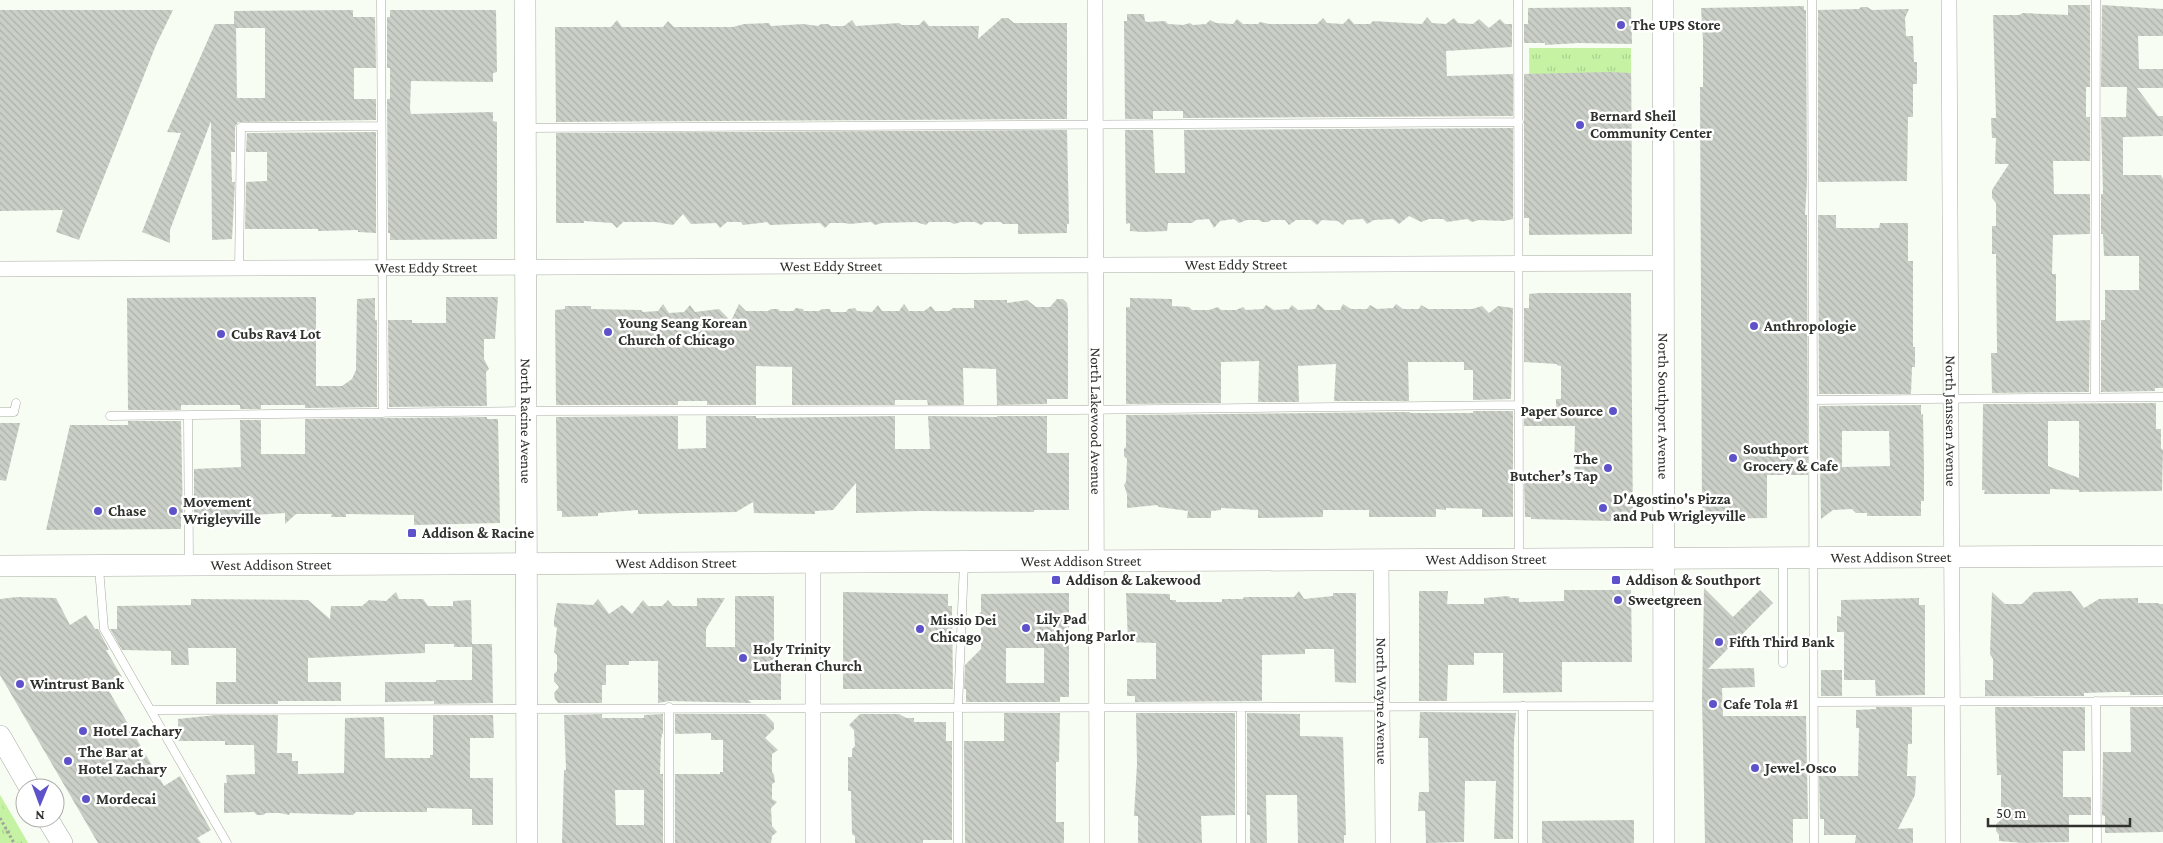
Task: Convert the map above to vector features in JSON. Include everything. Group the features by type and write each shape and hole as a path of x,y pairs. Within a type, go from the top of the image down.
{"street":[{"name":"North Racine Avenue","path":"525,0 527,843"},
{"name":"North Lakewood Avenue","path":"1095,0 1097,843"},
{"name":"North Southport Avenue","path":"1663,0 1664,843"},
{"name":"North Janssen Avenue","path":"1949,0 1953,843"},
{"name":"West Eddy Street","path":"0,269 1663,263"},
{"name":"West Addison Street","path":"0,566 527,562 2163,556"},
{"name":"North Wayne Avenue","path":"1381,559 1382,843"},
{"path":"813,843 814,561"},
{"path":"0,736 24,778"},
{"path":"53,828 62,843"}],"lane":[{"path":"381,0 382,413"},
{"path":"1518,0 1520,559"},
{"path":"1812,0 1814,843"},
{"path":"2095,398 2096,0"},
{"path":"526,128 1519,122"},
{"path":"239,268 240,127 381,126"},
{"path":"1813,400 2163,397"},
{"path":"0,412 14,412 16,403"},
{"path":"110,416 526,411 1096,410 1519,405"},
{"path":"188,416 189,564"},
{"path":"1783,664 1784,558"},
{"path":"958,843 958,708 964,561"},
{"path":"99,565 104,629 227,843"},
{"path":"2096,701 2097,843"},
{"path":"1814,702 2163,701"},
{"path":"1523,706 1523,843"},
{"path":"151,710 527,710 669,707 1664,706"},
{"path":"669,707 669,843"},
{"path":"1241,707 1241,843"}],"path":[{"path":"0,818 14,843"}],"green space":[{"name":"Bernard Sheil Community Center","path":"1529,48 1631,48 1632,175 1530,176"},
{"path":"0,795 15,821 15,828 19,828 28,843 0,843"},
{"path":"0,795 15,821 15,828 19,828 28,843 23,843 18,833 14,835 7,824 11,821 0,801"}],"building":[{"path":"2068,5 2090,5 2090,87 2086,87 2086,117 2090,117 2090,161 2053,161 2054,194 2090,194 2090,234 2053,235 2052,274 2056,274 2056,321 2090,320 2089,392 1992,393 1991,353 1997,353 1996,254 1992,254 1992,226 1996,226 1996,203 1992,198 1992,190 2009,164 1995,164 1996,138 1992,138 1991,118 1996,118 1993,15 2019,15 2023,13 2068,15"},
{"path":"2102,5 2163,9 2163,36 2138,36 2139,69 2163,69 2163,88 2137,88 2158,116 2163,116 2163,136 2123,137 2123,175 2161,175 2163,179 2163,388 2155,388 2155,391 2101,392 2101,320 2105,320 2105,290 2139,290 2139,256 2104,256 2103,234 2101,234 2101,194 2103,194 2101,117 2126,117 2127,87 2101,87"},
{"path":"1804,6 1804,10 1806,10 1807,182 1805,215 1807,215 1808,475 1767,475 1767,518 1702,519 1700,87 1703,87 1703,41 1701,8"},
{"path":"1631,7 1632,44 1579,43 1545,45 1545,43 1524,43 1524,24 1528,24 1528,8"},
{"path":"1867,7 1872,10 1909,9 1905,18 1906,36 1913,36 1914,62 1917,62 1917,84 1913,84 1913,117 1908,117 1907,181 1818,182 1818,10 1859,9"},
{"path":"0,10 173,10 156,45 79,240 56,232 63,210 0,211"},
{"path":"353,10 353,17 375,17 376,68 354,68 354,99 376,99 376,120 238,122 235,127 235,152 231,152 232,182 235,182 232,239 212,240 211,121 170,230 170,243 142,232 181,133 167,132 215,24 234,24 234,11","holes":["236,28 265,28 265,98 237,98"]},
{"path":"390,10 496,10 497,72 493,73 493,82 411,81 410,109 411,114 493,112 493,121 497,122 497,239 390,240 390,233 388,233 387,99 390,99 390,68 387,68 387,17 390,17"},
{"path":"1127,14 1144,14 1145,21 1147,22 1165,21 1168,24 1183,25 1190,23 1193,25 1206,24 1210,20 1216,23 1233,24 1237,19 1243,24 1258,24 1260,22 1269,24 1317,24 1323,18 1327,23 1343,24 1349,18 1354,24 1370,24 1373,21 1422,24 1427,17 1432,23 1446,24 1454,18 1458,23 1473,24 1479,19 1489,28 1500,19 1505,24 1512,24 1512,47 1446,51 1447,76 1513,74 1513,116 1183,118 1183,111 1153,111 1153,119 1125,119 1124,21 1127,21"},
{"path":"1002,18 1008,18 1014,23 1067,23 1067,119 556,122 555,27 611,27 617,20 622,27 663,27 668,21 674,27 733,27 744,24 769,23 771,26 803,24 818,26 828,24 831,26 844,26 852,20 856,26 899,23 902,25 919,25 924,20 929,26 979,26 978,39"},
{"name":"Bernard Sheil Community Center","path":"1631,73 1632,234 1529,235 1529,218 1524,218 1524,74"},
{"path":"1513,128 1513,219 1472,222 1467,219 1447,222 1443,219 1429,219 1421,222 1409,216 1399,224 1393,219 1374,220 1367,224 1363,219 1347,220 1343,225 1338,221 1322,220 1317,225 1311,220 1296,220 1289,225 1285,220 1262,222 1259,220 1247,220 1239,223 1234,219 1220,221 1214,228 1209,219 1196,220 1192,223 1168,223 1167,231 1143,232 1130,231 1130,223 1126,224 1125,130 1153,130 1155,173 1185,173 1184,130"},
{"path":"1067,130 1069,224 1067,224 1067,233 1018,234 1018,224 1003,224 1001,222 985,222 981,225 975,222 954,224 950,222 929,222 926,225 916,222 875,225 871,222 830,223 825,228 820,223 770,225 767,222 743,225 741,222 727,222 720,228 716,223 691,224 683,214 673,225 656,222 623,222 617,228 612,223 584,221 584,223 556,223 556,133"},
{"path":"376,132 376,233 358,232 358,230 245,229 246,182 267,181 267,152 246,152 247,133"},
{"path":"1818,215 1836,215 1836,228 1879,228 1880,223 1908,223 1908,261 1913,261 1913,347 1915,347 1915,367 1912,367 1911,394 1819,394"},
{"path":"1631,293 1633,522 1622,516 1617,521 1531,519 1531,517 1525,517 1524,481 1574,481 1575,426 1524,426 1524,410 1556,411 1556,399 1561,399 1561,366 1557,364 1524,362 1524,308 1529,308 1529,294"},
{"name":"Cubs Rav4 Lot","path":"316,297 316,386 342,386 352,379 356,370 357,299 375,298 375,320 377,320 377,407 305,408 305,405 261,405 261,409 240,409 240,405 181,405 181,410 128,410 127,298"},
{"path":"446,297 498,297 495,339 484,339 484,359 489,369 486,372 487,406 389,407 388,320 412,320 412,323 446,323"},
{"path":"1130,298 1172,299 1172,306 1189,307 1192,310 1209,310 1218,307 1221,310 1236,310 1243,307 1246,310 1263,309 1266,305 1274,310 1289,309 1292,305 1298,310 1315,309 1318,304 1325,310 1340,310 1343,304 1351,309 1367,309 1370,305 1377,309 1393,308 1396,304 1403,309 1419,309 1421,305 1428,309 1472,309 1482,306 1489,313 1498,306 1513,308 1511,399 1473,400 1473,370 1464,370 1464,362 1408,362 1409,401 1334,401 1336,364 1298,366 1299,402 1258,402 1259,361 1221,362 1221,403 1126,404 1126,307 1130,307"},
{"path":"1057,299 1063,299 1067,303 1068,310 1068,399 1047,399 1047,404 997,405 996,369 963,368 964,405 928,405 927,400 895,400 895,405 792,405 792,367 756,366 756,405 707,405 707,401 678,401 678,405 556,405 555,310 565,309 565,306 591,306 591,309 641,310 643,312 658,311 663,304 669,313 684,312 690,305 695,312 719,309 731,321 739,304 746,311 778,309 780,311 793,311 796,308 803,309 804,311 830,309 831,312 846,312 848,309 855,308 857,311 872,312 878,305 882,311 899,311 904,304 909,311 924,311 931,306 935,311 949,311 953,308 974,308 974,300 1007,300 1007,303 1027,300 1036,307 1050,307"},
{"path":"2156,403 2156,429 2161,429 2161,448 2163,450 2162,491 2079,492 2079,490 2050,489 2050,494 1984,494 1985,490 1982,490 1983,404","holes":["2048,421 2079,421 2079,478 2048,466"]},
{"path":"1921,405 1921,415 1923,414 1924,501 1921,501 1921,516 1867,516 1867,513 1856,513 1852,509 1833,510 1821,519 1819,406","holes":["1842,431 1889,431 1890,466 1842,467"]},
{"path":"1473,411 1513,411 1513,517 1482,517 1482,509 1446,508 1446,510 1436,509 1436,517 1369,517 1369,510 1323,510 1323,517 1258,518 1258,510 1221,508 1221,510 1211,511 1211,518 1187,518 1188,511 1159,507 1157,505 1127,508 1127,494 1124,485 1126,482 1127,459 1124,456 1124,449 1126,447 1126,415 1473,413"},
{"path":"678,416 678,449 706,448 706,416 756,416 756,418 895,416 895,449 930,449 928,416 1047,416 1047,453 1069,453 1069,510 1034,510 1034,512 919,511 856,513 856,483 833,510 815,511 815,514 754,513 753,502 736,512 638,514 638,510 598,513 598,516 562,517 562,511 557,511 556,417"},
{"path":"487,417 487,419 498,419 500,523 414,525 414,515 346,514 346,517 331,517 332,514 296,514 285,524 285,513 238,516 238,521 220,521 220,518 194,518 194,469 241,467 240,420 261,420 261,454 305,454 305,419"},
{"path":"128,421 181,421 183,518 181,518 181,529 46,530 70,425 128,425"},
{"path":"0,423 20,423 6,481 0,480"},
{"name":"Jewel-Osco","path":"1704,588 1733,617 1760,590 1773,603 1708,669 1754,668 1755,687 1722,688 1723,716 1806,716 1808,819 1793,819 1793,843 1705,843 1702,697"},
{"path":"1564,590 1631,590 1632,662 1562,662 1562,692 1503,693 1503,653 1474,653 1474,665 1448,665 1447,701 1419,701 1419,591 1448,591 1447,604 1484,604 1484,598 1508,596 1519,598 1519,602 1564,601"},
{"path":"1299,591 1304,599 1333,596 1333,593 1356,593 1356,683 1335,682 1334,649 1305,649 1305,654 1262,655 1262,701 1135,702 1135,696 1127,696 1127,679 1156,679 1156,643 1128,642 1126,593 1170,594 1170,600 1176,600 1176,602 1222,602 1222,599 1243,599 1244,597 1294,597"},
{"path":"2071,591 2084,608 2099,599 2138,598 2138,603 2163,604 2163,695 2130,695 2130,692 2114,692 2084,693 2084,696 1985,696 1985,680 1993,680 1993,659 1990,654 1992,592 2005,604 2022,604 2034,592"},
{"path":"396,592 399,599 423,599 428,606 453,606 453,601 471,600 472,647 454,647 454,644 425,644 425,653 308,658 308,682 341,682 341,701 278,701 278,704 216,704 216,682 236,682 236,648 188,648 189,665 171,665 171,651 122,650 110,629 117,629 117,606 191,605 191,599 308,600 330,619 331,606 362,606 369,600 386,601"},
{"path":"843,592 948,594 948,606 952,606 953,689 843,689"},
{"path":"1069,593 1069,697 1060,697 1060,702 966,702 966,689 964,689 965,665 981,649 981,626 974,619 981,612 981,594","holes":["1006,648 1044,648 1044,683 1006,683"]},
{"path":"735,596 774,596 774,669 781,669 781,700 748,700 752,703 669,701 658,703 658,661 629,661 629,665 606,665 606,685 602,685 602,703 558,703 555,699 554,693 559,687 554,681 554,674 557,671 557,655 554,652 557,628 554,626 554,620 557,603 593,605 598,599 609,614 622,605 632,614 643,600 648,606 662,606 668,600 673,606 697,606 697,598 725,598 706,629 706,647 735,647"},
{"name":"Hotel Zachary","path":"17,597 56,598 70,625 86,615 95,629 98,629 109,650 106,650 122,677 106,686 164,786 180,776 211,830 197,838 201,843 98,843 65,786 65,778 60,778 0,675 0,599"},
{"path":"1919,598 1919,605 1925,605 1925,695 1876,696 1875,680 1844,680 1844,632 1837,632 1837,616 1841,617 1841,600"},
{"path":"472,644 492,644 493,703 434,704 434,701 385,702 385,682 472,680"},
{"path":"1821,670 1842,670 1842,696 1821,696"},
{"path":"1876,707 1912,707 1912,744 1908,744 1907,776 1916,776 1915,795 1898,829 1913,828 1913,843 1855,843 1856,835 1824,835 1824,819 1820,819 1819,776 1858,776 1859,728 1856,728 1856,710 1876,709"},
{"path":"1995,707 2085,707 2085,751 2063,751 2063,797 2091,797 2091,815 2069,815 2069,842 2023,843 1999,841 1996,824 2001,820 2001,775 1997,775"},
{"path":"2130,707 2163,707 2163,832 2105,833 2105,816 2102,815 2103,752 2131,752"},
{"path":"1420,712 1516,713 1513,839 1494,839 1496,781 1465,781 1464,842 1426,843 1425,811 1418,811 1419,792 1429,792 1428,738 1419,738"},
{"path":"1004,713 1060,713 1059,762 1056,762 1056,822 1064,822 1064,843 965,843 964,741 1004,741"},
{"path":"1136,713 1235,713 1235,815 1201,816 1202,843 1138,843 1138,816 1134,816 1137,764"},
{"path":"1247,713 1300,714 1300,736 1343,737 1346,835 1344,835 1344,843 1298,843 1297,795 1266,795 1267,843 1250,843 1250,815 1247,815"},
{"path":"602,714 602,718 644,718 644,715 663,714 660,774 663,774 663,843 562,843 564,770 566,770 564,715","holes":["615,790 644,790 644,825 616,825"]},
{"path":"675,714 765,714 774,723 774,729 765,738 778,750 772,754 772,772 775,782 772,784 772,799 777,802 771,808 772,826 777,832 772,836 771,843 675,843 675,774 720,774 720,772 723,772 723,740 711,740 711,733 675,734"},
{"path":"860,714 899,714 906,718 914,718 914,722 946,722 946,741 952,741 952,840 923,840 923,843 855,843 855,836 852,834 851,791 848,791 848,757 852,757 852,749 855,746 854,730 849,725"},
{"path":"216,715 278,715 277,753 292,753 292,761 298,761 298,774 344,773 345,718 384,717 385,758 430,758 430,755 433,755 433,715 493,715 494,738 470,738 470,778 493,778 493,825 472,825 472,809 427,808 427,812 356,812 353,815 224,813 224,783 227,783 226,775 255,774 254,745 225,745 225,741 178,741 178,719"},
{"path":"1634,820 1634,843 1542,843 1542,821"}],"place":[{"name":"The UPS Store","path":"1621,25"},
{"name":"Bernard Sheil Community Center","path":"1580,125"},
{"name":"Anthropologie","path":"1754,326"},
{"name":"Young Seang Korean Church of Chicago","path":"608,332"},
{"name":"Cubs Rav4 Lot","path":"221,334"},
{"name":"Paper Source","path":"1613,411"},
{"name":"Southport Grocery & Cafe","path":"1733,458"},
{"name":"The Butcher’s Tap","path":"1608,468"},
{"name":"D'Agostino's Pizza and Pub Wrigleyville","path":"1603,508"},
{"name":"Chase","path":"98,511"},
{"name":"Movement Wrigleyville","path":"173,511"},
{"name":"Addison & Racine","path":"412,533"},
{"name":"Addison & Lakewood","path":"1056,580"},
{"name":"Addison & Southport","path":"1616,580"},
{"name":"Sweetgreen","path":"1618,600"},
{"name":"Lily Pad Mahjong Parlor","path":"1026,628"},
{"name":"Missio Dei Chicago","path":"920,629"},
{"name":"Fifth Third Bank","path":"1719,642"},
{"name":"Holy Trinity Lutheran Church","path":"743,658"},
{"name":"Wintrust Bank","path":"20,684"},
{"name":"Cafe Tola #1","path":"1713,704"},
{"name":"Hotel Zachary","path":"83,731"},
{"name":"The Bar at Hotel Zachary","path":"68,761"},
{"name":"Jewel-Osco","path":"1755,768"},
{"name":"Mordecai","path":"86,799"}]}
